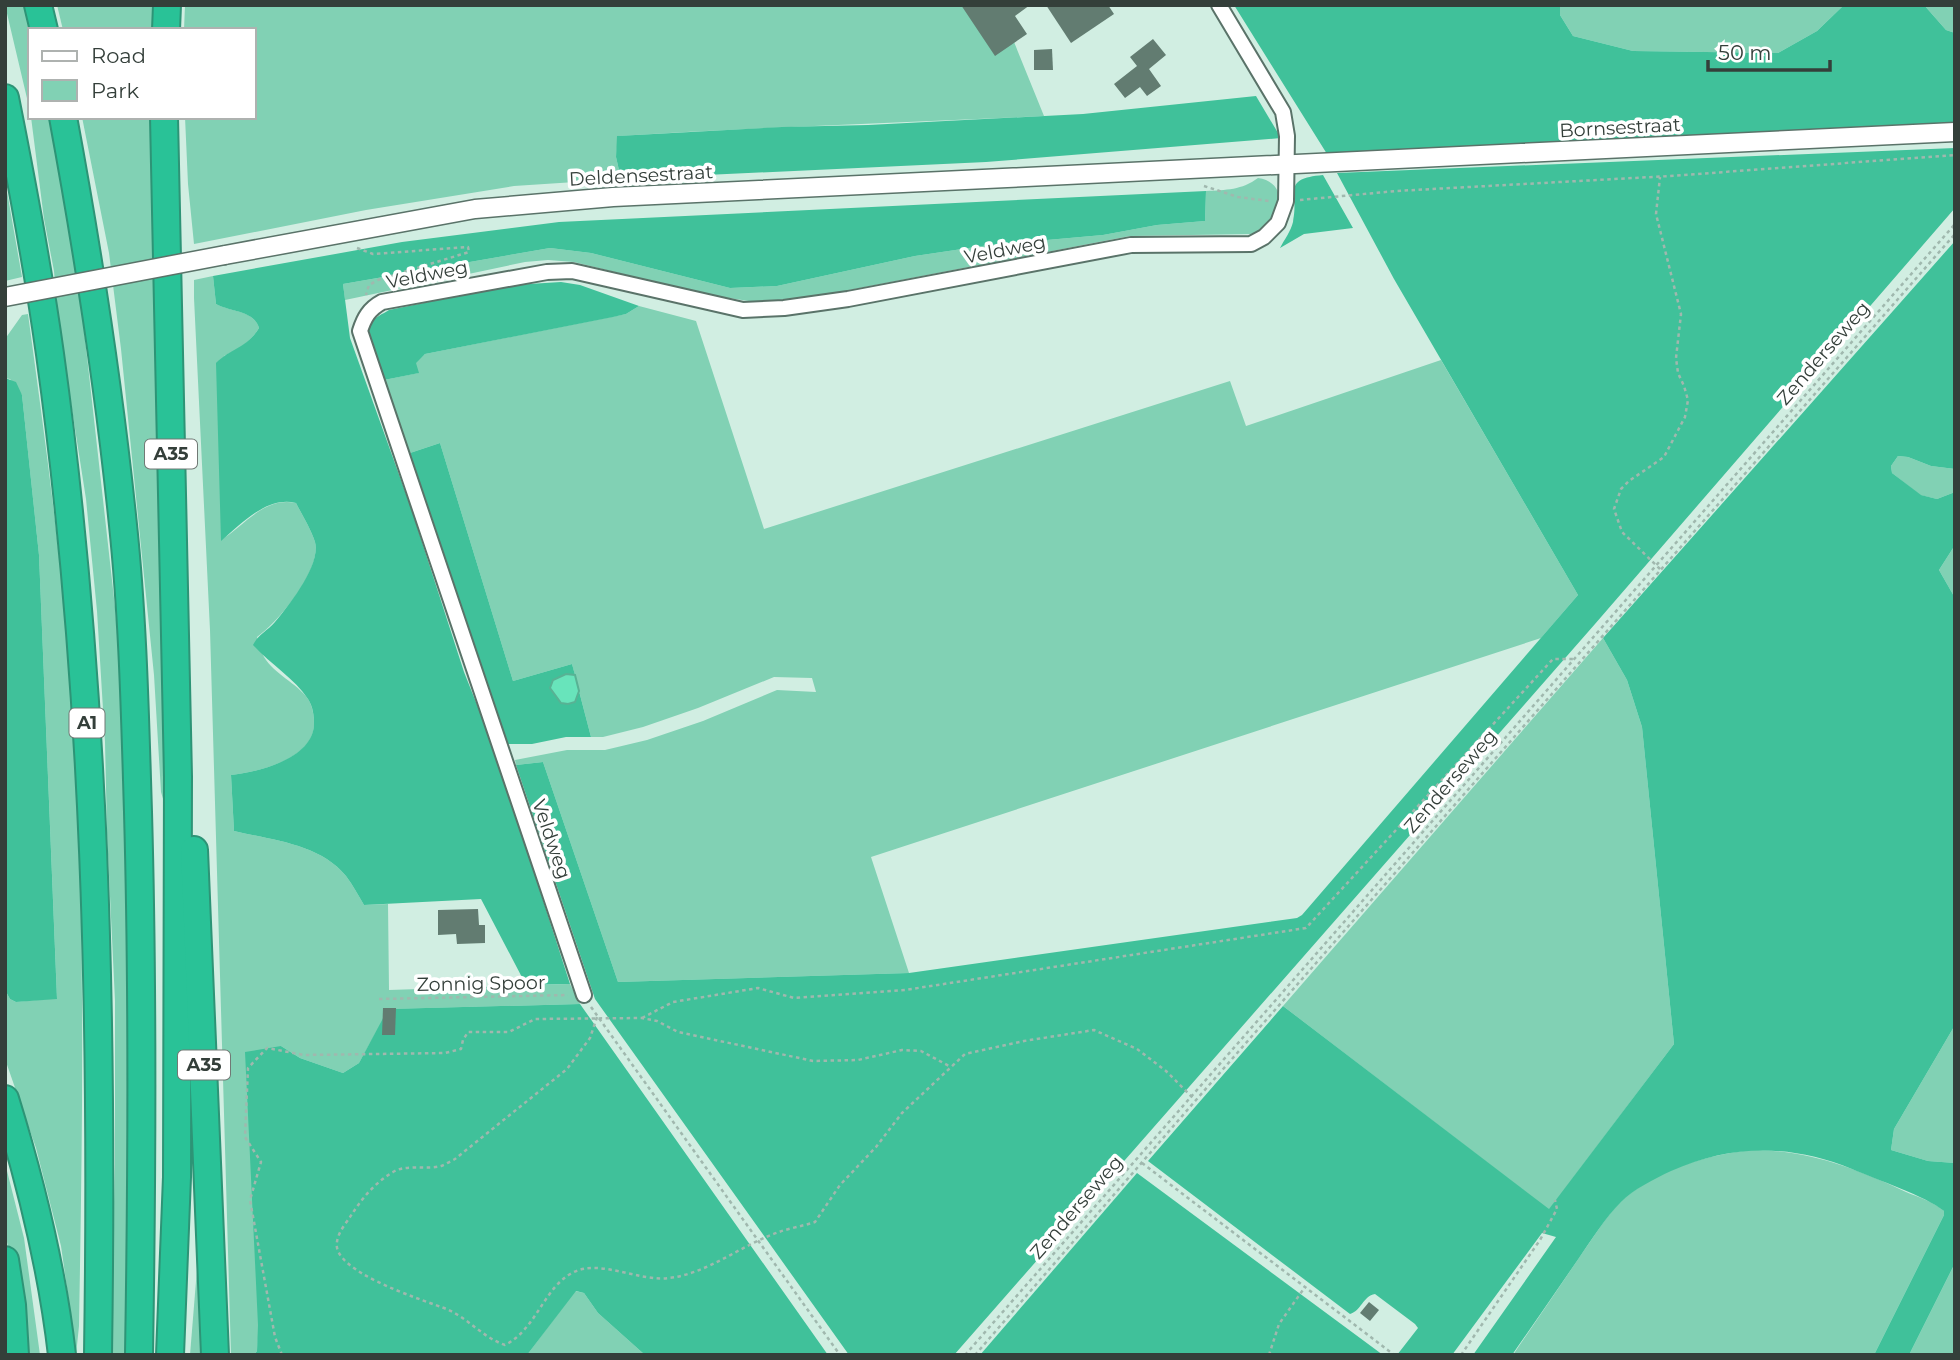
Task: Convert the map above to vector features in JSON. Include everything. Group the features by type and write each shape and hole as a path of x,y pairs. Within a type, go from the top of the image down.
{"highway":[{"path":"38,5 44,28"},
{"path":"166,28 167,5"},
{"name":"A1","path":"5,98 36,256 51,357 73,556 86,715 100,1082 98,1355"},
{"path":"63,119 101,335 123,527 135,701 142,960 143,1125 139,1355"},
{"name":"A35","path":"164,119 178,777 177,1177 170,1355"},
{"name":"A35","path":"178,777 194,830 215,1355"},
{"path":"5,1099 24,1159 45,1243 62,1355"},
{"path":"5,1260 12,1305 15,1355"}],"street":[{"name":"Veldweg","path":"584,995 360,331 364,318 372,308 382,302 547,272 572,271 743,310 784,308 848,299 1131,246 1251,244 1264,237 1278,223 1286,201 1287,163 1283,112 1219,5"},
{"name":"Bornsestraat","path":"1287,163 1955,132"},
{"name":"Deldensestraat","path":"5,297 405,221 535,202 1287,163"}],"path":[{"path":"1194,184 1261,201 1286,201 1396,191 1660,177 1955,155"},
{"path":"1660,177 1656,214 1681,314 1676,358 1678,373 1688,400 1685,417 1664,457 1621,489 1614,509 1622,532 1661,570"},
{"name":"Zenderseweg","path":"975,1355 1142,1163 1194,1098 1955,224"},
{"name":"Zenderseweg","path":"965,1355 1579,663 1955,234"},
{"path":"368,245 355,247 373,254 468,247 469,252 369,285 365,293 372,308"},
{"path":"642,1018 673,1002 758,988 794,998 905,990 1306,928 1553,659 1575,659 1579,663"},
{"path":"584,995 597,1017 840,1355"},
{"name":"Zonnig Spoor","path":"379,999 584,995"},
{"path":"597,1017 590,1038 567,1069 456,1159 440,1166 396,1170 376,1184 361,1201 337,1242 337,1252 352,1268 402,1293 442,1307 473,1324 492,1341 505,1346 530,1325 562,1279 577,1270 608,1269 645,1278 668,1279 681,1276 779,1231 815,1222 840,1185 876,1147 902,1113 965,1054 1094,1030 1138,1049 1194,1098"},
{"path":"282,1355 275,1337 250,1200 261,1162 245,1136 248,1068 267,1048 304,1055 445,1053 460,1049 468,1032 509,1032 535,1019 642,1018 657,1021 678,1032 813,1061 858,1060 902,1050 922,1051 951,1067"},
{"path":"1142,1163 1393,1354"},
{"path":"1461,1355 1540,1240 1556,1209 1555,1199"},
{"path":"1269,1355 1279,1324 1305,1287"}],"green space":[{"path":"5,5 28,5 33,28 28,28 28,103"},
{"path":"57,5 157,5 157,28 63,28"},
{"path":"185,5 999,5 1044,116 618,136 616,157 621,179 514,186 366,210 194,244 185,119 256,119 256,28 184,28"},
{"path":"1560,5 1844,5 1817,31 1778,53 1633,51 1573,36 1560,15"},
{"path":"1924,5 1955,5 1955,33 1946,30"},
{"path":"31,119 51,119 67,195 115,607 131,844 129,1355 110,1355 115,1164 115,1001 97,611 86,499 58,320 54,271 44,219"},
{"path":"82,119 157,119 166,809 161,792 154,675 109,253"},
{"path":"1258,178 1274,185 1278,191 1279,206 1267,227 1251,234 1130,236 818,296 749,301 708,295 574,262 548,260 525,262 345,300 343,284 550,248 591,253 730,288 777,286 915,256 1205,221 1206,191 1240,187"},
{"path":"5,180 22,277 5,281"},
{"path":"213,276 216,304 247,315 259,328 244,345 224,356 221,540 256,513 285,502 296,503 315,542 312,567 305,580 276,620 257,637 268,663 310,702 314,722 311,737 304,747 282,762 231,775 234,831 309,850 335,865 349,879 364,905 388,904 389,990 570,984 580,1004 389,1009 359,1063 343,1073 300,1058 281,1046 257,1351 254,1355 231,1355 210,630 194,298 194,280"},
{"path":"639,306 696,321 764,529 1230,381 1246,426 1441,360 1578,595 1541,638 871,857 909,973 618,982 543,762 516,765 515,760 567,750 605,750 647,740 703,721 777,690 816,692 812,678 774,677 643,727 603,737 591,737 572,664 513,681 440,443 410,453 384,380 418,373 415,363 425,354 626,314"},
{"path":"28,314 49,471 73,716 82,977 79,1326 76,1355 73,1355 61,1246 36,1148 5,1059 5,990 10,999 16,1002 57,998 39,555 22,395 10,379 5,378 5,339 22,315"},
{"path":"1898,456 1931,466 1955,469 1955,492 1937,499 1920,495 1892,473 1891,466"},
{"path":"1955,545 1955,598 1939,570"},
{"path":"1603,638 1627,680 1642,727 1674,1044 1549,1210 1283,1006"},
{"path":"1955,1025 1955,1163 1928,1161 1891,1150 1894,1129"},
{"path":"1751,1150 1792,1153 1831,1162 1926,1200 1944,1211 1874,1355 1513,1355 1603,1223 1626,1197 1655,1178 1685,1164"},
{"path":"5,1163 24,1238 40,1355 24,1355 5,1231"},
{"path":"201,1220 203,1355 190,1355"},
{"path":"1955,1263 1955,1355 1909,1355"},
{"path":"575,1291 584,1293 598,1313 645,1355 527,1355"}],"shaded area":[{"path":"1234,5 1560,5 1560,15 1573,36 1633,51 1778,53 1817,31 1844,5 1924,5 1946,30 1955,33 1955,124 1327,154"},
{"path":"1256,96 1281,138 986,162 621,179 616,157 617,136 1083,114"},
{"path":"1955,148 1955,208 1595,624 954,1355 849,1355 595,999 516,765 543,762 618,982 909,973 1297,918 1578,595 1394,279 1337,173"},
{"path":"1323,175 1353,228 1304,234 1280,248 1293,222 1296,184 1310,177"},
{"path":"1206,191 1205,221 915,256 777,286 730,288 591,253 550,248 343,284 350,338 411,508 464,672 493,745 570,984 526,985 481,899 364,905 346,876 323,857 294,845 234,831 231,775 282,762 304,747 311,737 314,718 308,699 253,645 295,595 309,573 316,551 313,537 296,503 275,503 265,507 246,519 221,541 216,363 249,340 259,328 247,315 216,304 213,276 402,242 559,222"},
{"path":"1955,241 1955,469 1931,466 1898,456 1891,466 1892,473 1921,495 1937,499 1955,492 1955,545 1939,570 1955,598 1955,1025 1894,1129 1891,1150 1928,1161 1955,1163 1955,1263 1909,1355 1874,1355 1944,1211 1913,1194 1829,1161 1806,1155 1761,1150 1694,1162 1658,1177 1626,1197 1599,1229 1512,1355 1473,1355 1556,1237 1542,1233 1452,1355 1397,1355 1418,1328 1415,1324 1375,1294 1350,1314 1148,1161 1283,1006 1549,1209 1674,1044 1642,727 1627,680 1603,638"},
{"path":"561,282 580,285 639,306 626,314 613,317 425,354 416,363 419,373 384,380 371,344 369,329 374,319 389,310 513,285"},
{"path":"5,378 16,382 22,395 39,555 57,999 16,1002 10,999 5,990"},
{"path":"440,443 513,681 572,664 575,675 566,674 575,701 579,691 591,737 566,737 532,744 508,744 410,453"},
{"path":"566,674 575,675 579,691 575,702 568,704 561,703 550,688 553,680"},
{"path":"580,1004 828,1355 645,1355 598,1313 584,1293 576,1291 527,1355 254,1355 257,1351 258,1325 245,1052 281,1046 300,1058 343,1073 359,1063 388,1009"},
{"path":"1137,1173 1383,1355 980,1355"}],"building":[{"path":"961,5 1030,5 1015,16 1027,34 995,56"},
{"path":"1046,5 1108,5 1114,14 1071,43"},
{"path":"1153,39 1166,55 1149,69 1161,86 1147,96 1140,87 1125,98 1114,84 1137,66 1130,57"},
{"path":"1052,49 1053,70 1034,70 1034,50"},
{"path":"478,909 479,925 485,925 485,943 457,944 456,934 438,935 438,910"},
{"path":"383,1008 396,1008 395,1035 382,1035"},
{"path":"1369,1302 1379,1310 1370,1321 1360,1313"}]}
